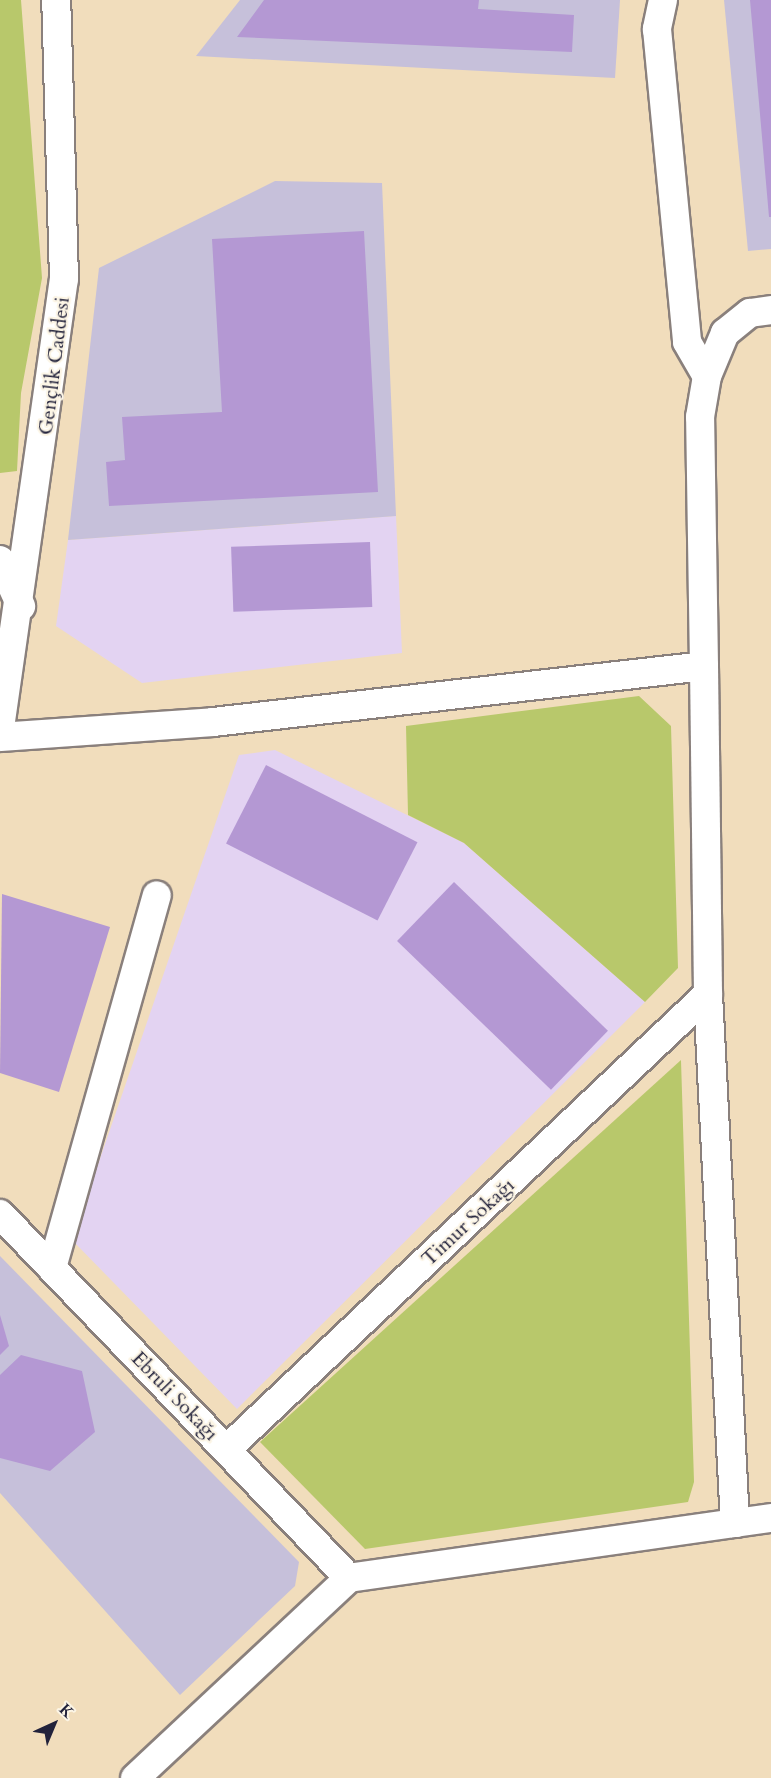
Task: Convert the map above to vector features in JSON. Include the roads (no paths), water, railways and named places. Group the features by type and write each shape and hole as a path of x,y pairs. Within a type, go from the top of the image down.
{"street":[{"name":"Gençlik Caddesi","path":"0,728 21,606 64,279 56,0"},
{"path":"663,0 657,29 687,342 706,376"},
{"path":"735,1523 708,994 700,417 706,376 725,333 750,313 771,310"},
{"path":"0,560 21,606"},
{"path":"0,737 213,722 704,666"},
{"path":"52,1268 157,895"},
{"name":"Timur Sokağı","path":"227,1449 708,994"},
{"name":"Ebruli Sokağı","path":"0,1214 349,1578"},
{"path":"135,1778 349,1578 771,1518"}]}
